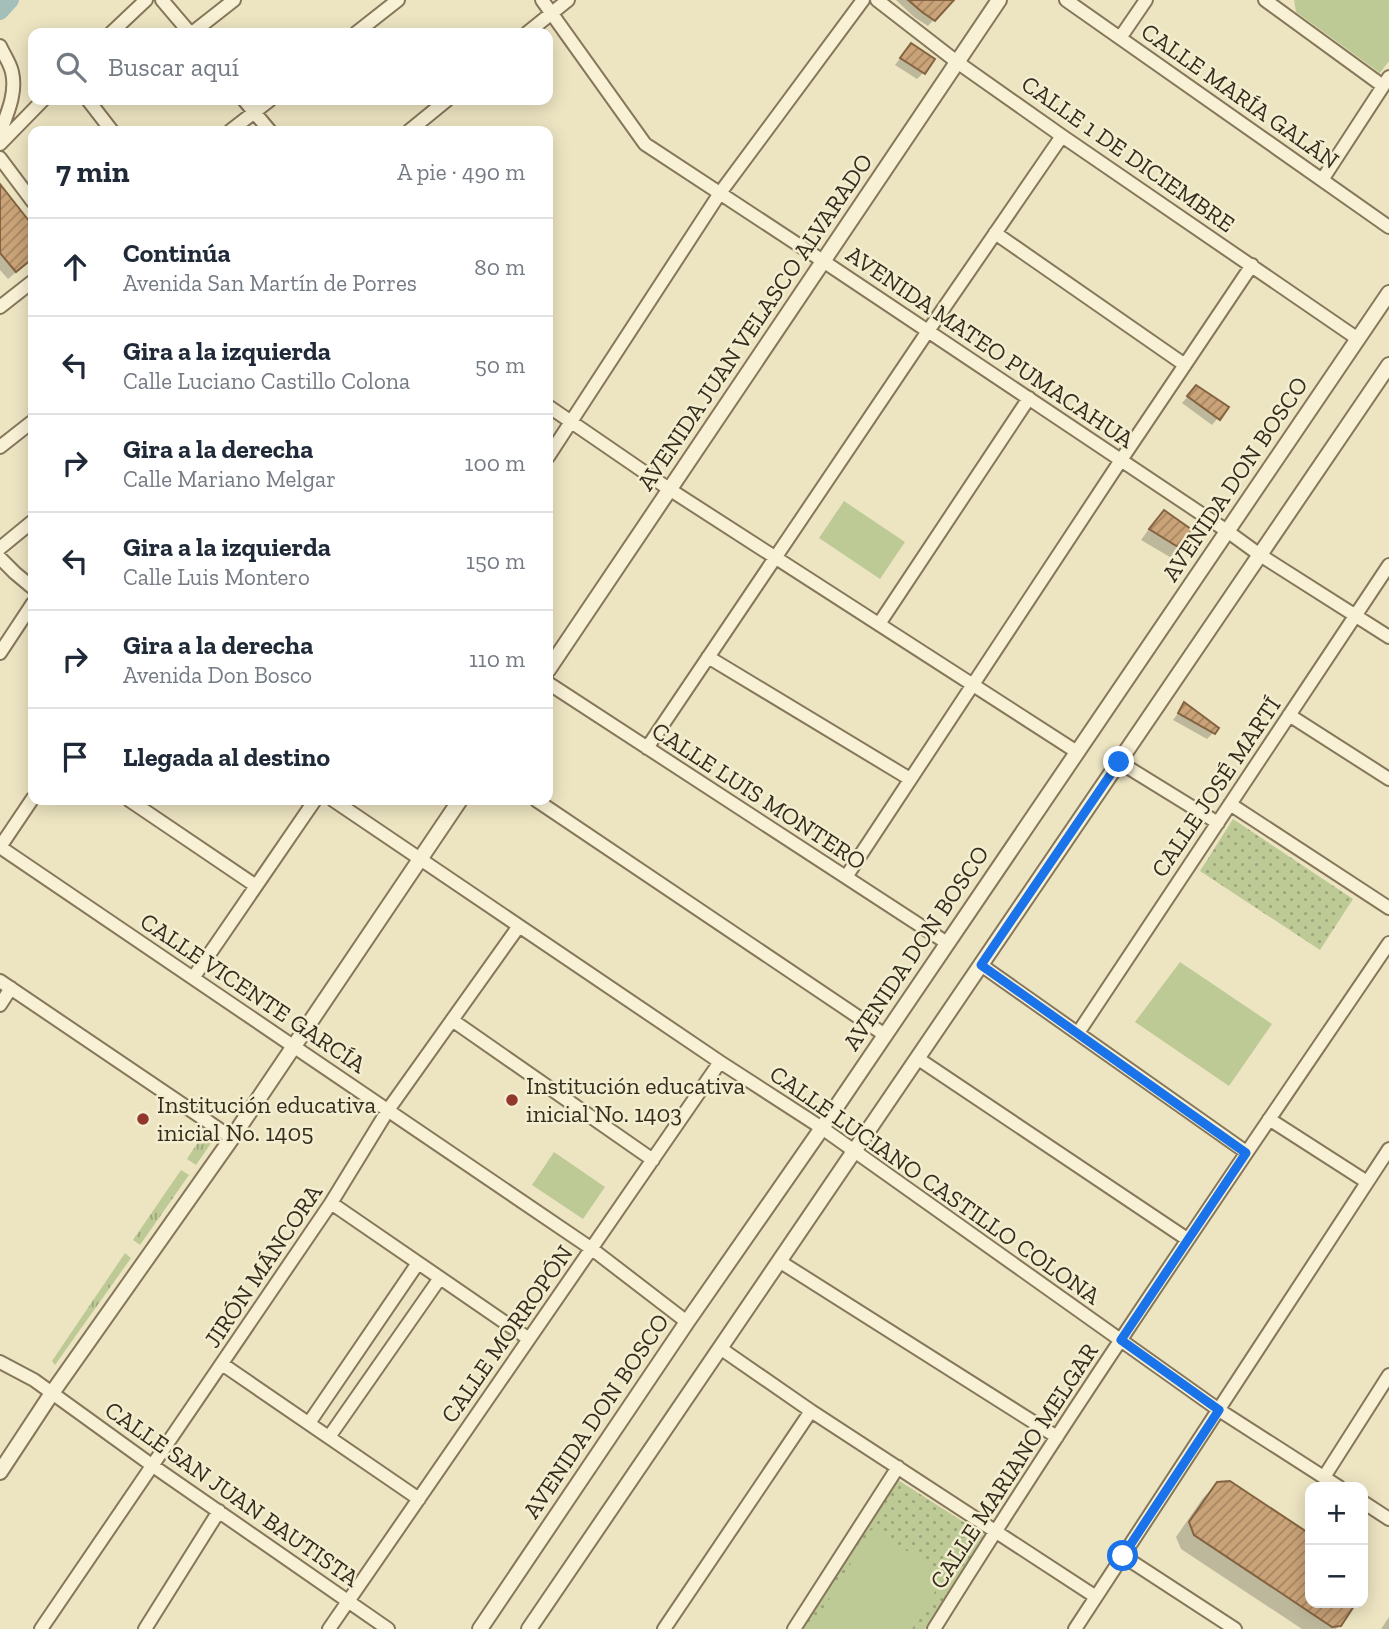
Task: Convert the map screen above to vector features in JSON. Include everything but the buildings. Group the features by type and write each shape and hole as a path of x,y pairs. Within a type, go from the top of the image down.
{"street":[{"path":"116,28 146,0"},
{"path":"162,0 187,28"},
{"path":"198,28 234,0"},
{"name":"AVENIDA MATEO PUMACAHUA","path":"542,0 645,144 1029,398 1260,555 1389,637"},
{"path":"533,28 568,0"},
{"path":"553,450 720,193 863,0"},
{"name":"CALLE 1 DE DICIEMBRE","path":"877,0 957,62 1062,136 1358,338"},
{"name":"AVENIDA JUAN VELASCO ALVARADO","path":"553,663 999,0"},
{"name":"CALLE MARÍA GALÁN","path":"1066,0 1389,227"},
{"path":"1120,38 1146,0"},
{"path":"1265,0 1386,81 1322,180"},
{"path":"362,28 395,1"},
{"path":"0,47 12,69 14,83 0,133"},
{"path":"0,144 38,105"},
{"path":"92,105 108,126"},
{"path":"248,105 266,126"},
{"path":"236,126 263,105"},
{"path":"415,126 441,105"},
{"path":"647,748 1062,136"},
{"path":"0,158 28,195"},
{"path":"995,233 1185,365"},
{"path":"846,877 1252,265"},
{"path":"0,307 28,285"},
{"name":"AVENIDA DON BOSCO","path":"480,1629 1389,293"},
{"path":"528,1629 1389,365"},
{"path":"879,624 1029,398"},
{"path":"553,409 670,489 1077,752"},
{"path":"0,447 28,425"},
{"path":"0,548 28,525"},
{"path":"0,558 28,584"},
{"name":"CALLE JOSÉ MARTÍ","path":"1078,1033 1389,565"},
{"path":"0,653 28,611"},
{"path":"708,657 910,779"},
{"name":"CALLE LUIS MONTERO","path":"553,686 947,943"},
{"path":"1289,715 1389,779"},
{"path":"1119,762 1218,823"},
{"path":"1230,804 1389,908"},
{"path":"0,847 28,805"},
{"path":"136,805 256,886"},
{"path":"193,978 312,805"},
{"name":"CALLE LUCIANO CASTILLO COLONA","path":"340,805 822,1128 1219,1410 1332,1482"},
{"path":"0,1472 52,1393 232,1138 457,805"},
{"path":"543,805 885,1035"},
{"name":"CALLE VICENTE GARCÍA","path":"0,847 592,1249 687,1322"},
{"name":"JIRÓN MÁNCORA","path":"41,1629 331,1203 388,1111 519,926"},
{"name":"CALLE MARIANO MELGAR","path":"934,1629 995,1530 1187,1239 1389,943"},
{"path":"981,965 1246,1153"},
{"path":"0,1005 5,985 232,1138"},
{"path":"452,1020 653,1160"},
{"path":"917,1058 1187,1239"},
{"name":"CALLE MORROPÓN","path":"329,1629 720,1062"},
{"path":"1269,1119 1367,1182"},
{"path":"1075,1629 1389,1149"},
{"path":"331,1203 529,1339"},
{"path":"779,1261 1057,1437"},
{"path":"309,1423 418,1263"},
{"path":"329,1437 440,1278"},
{"path":"720,1348 811,1411 1096,1597"},
{"name":"CALLE SAN JUAN BAUTISTA","path":"0,1362 34,1380 388,1629"},
{"path":"222,1364 419,1499"},
{"path":"1324,1477 1389,1375"},
{"path":"664,1629 811,1411"},
{"path":"794,1629 898,1467"},
{"path":"1368,1505 1389,1519"},
{"path":"145,1629 219,1511"},
{"path":"1123,1556 1235,1629"}],"green space":[{"path":"1294,0 1389,0 1389,61 1380,73 1296,12"},
{"path":"844,501 905,542 880,579 819,538"},
{"path":"1233,819 1353,899 1320,950 1200,871"},
{"path":"1180,962 1272,1024 1229,1086 1135,1022"},
{"path":"206,1130 216,1136 196,1165 187,1159"},
{"path":"554,1152 605,1187 583,1219 532,1185"},
{"path":"181,1170 189,1175 140,1245 133,1240"},
{"path":"125,1253 131,1258 55,1365 52,1361"},
{"path":"895,1478 984,1535 925,1629 799,1629"},
{"path":"872,1529 945,1575 912,1629 811,1629"}],"waterway":[{"path":"0,12 11,0"}],"place":[{"name":"Institución educativa inicial No. 1403","path":"512,1100"},
{"name":"Institución educativa inicial No. 1405","path":"143,1119"}],"route":[{"path":"1119,762 981,965 1246,1153 1121,1340 1219,1410 1123,1556"}]}
